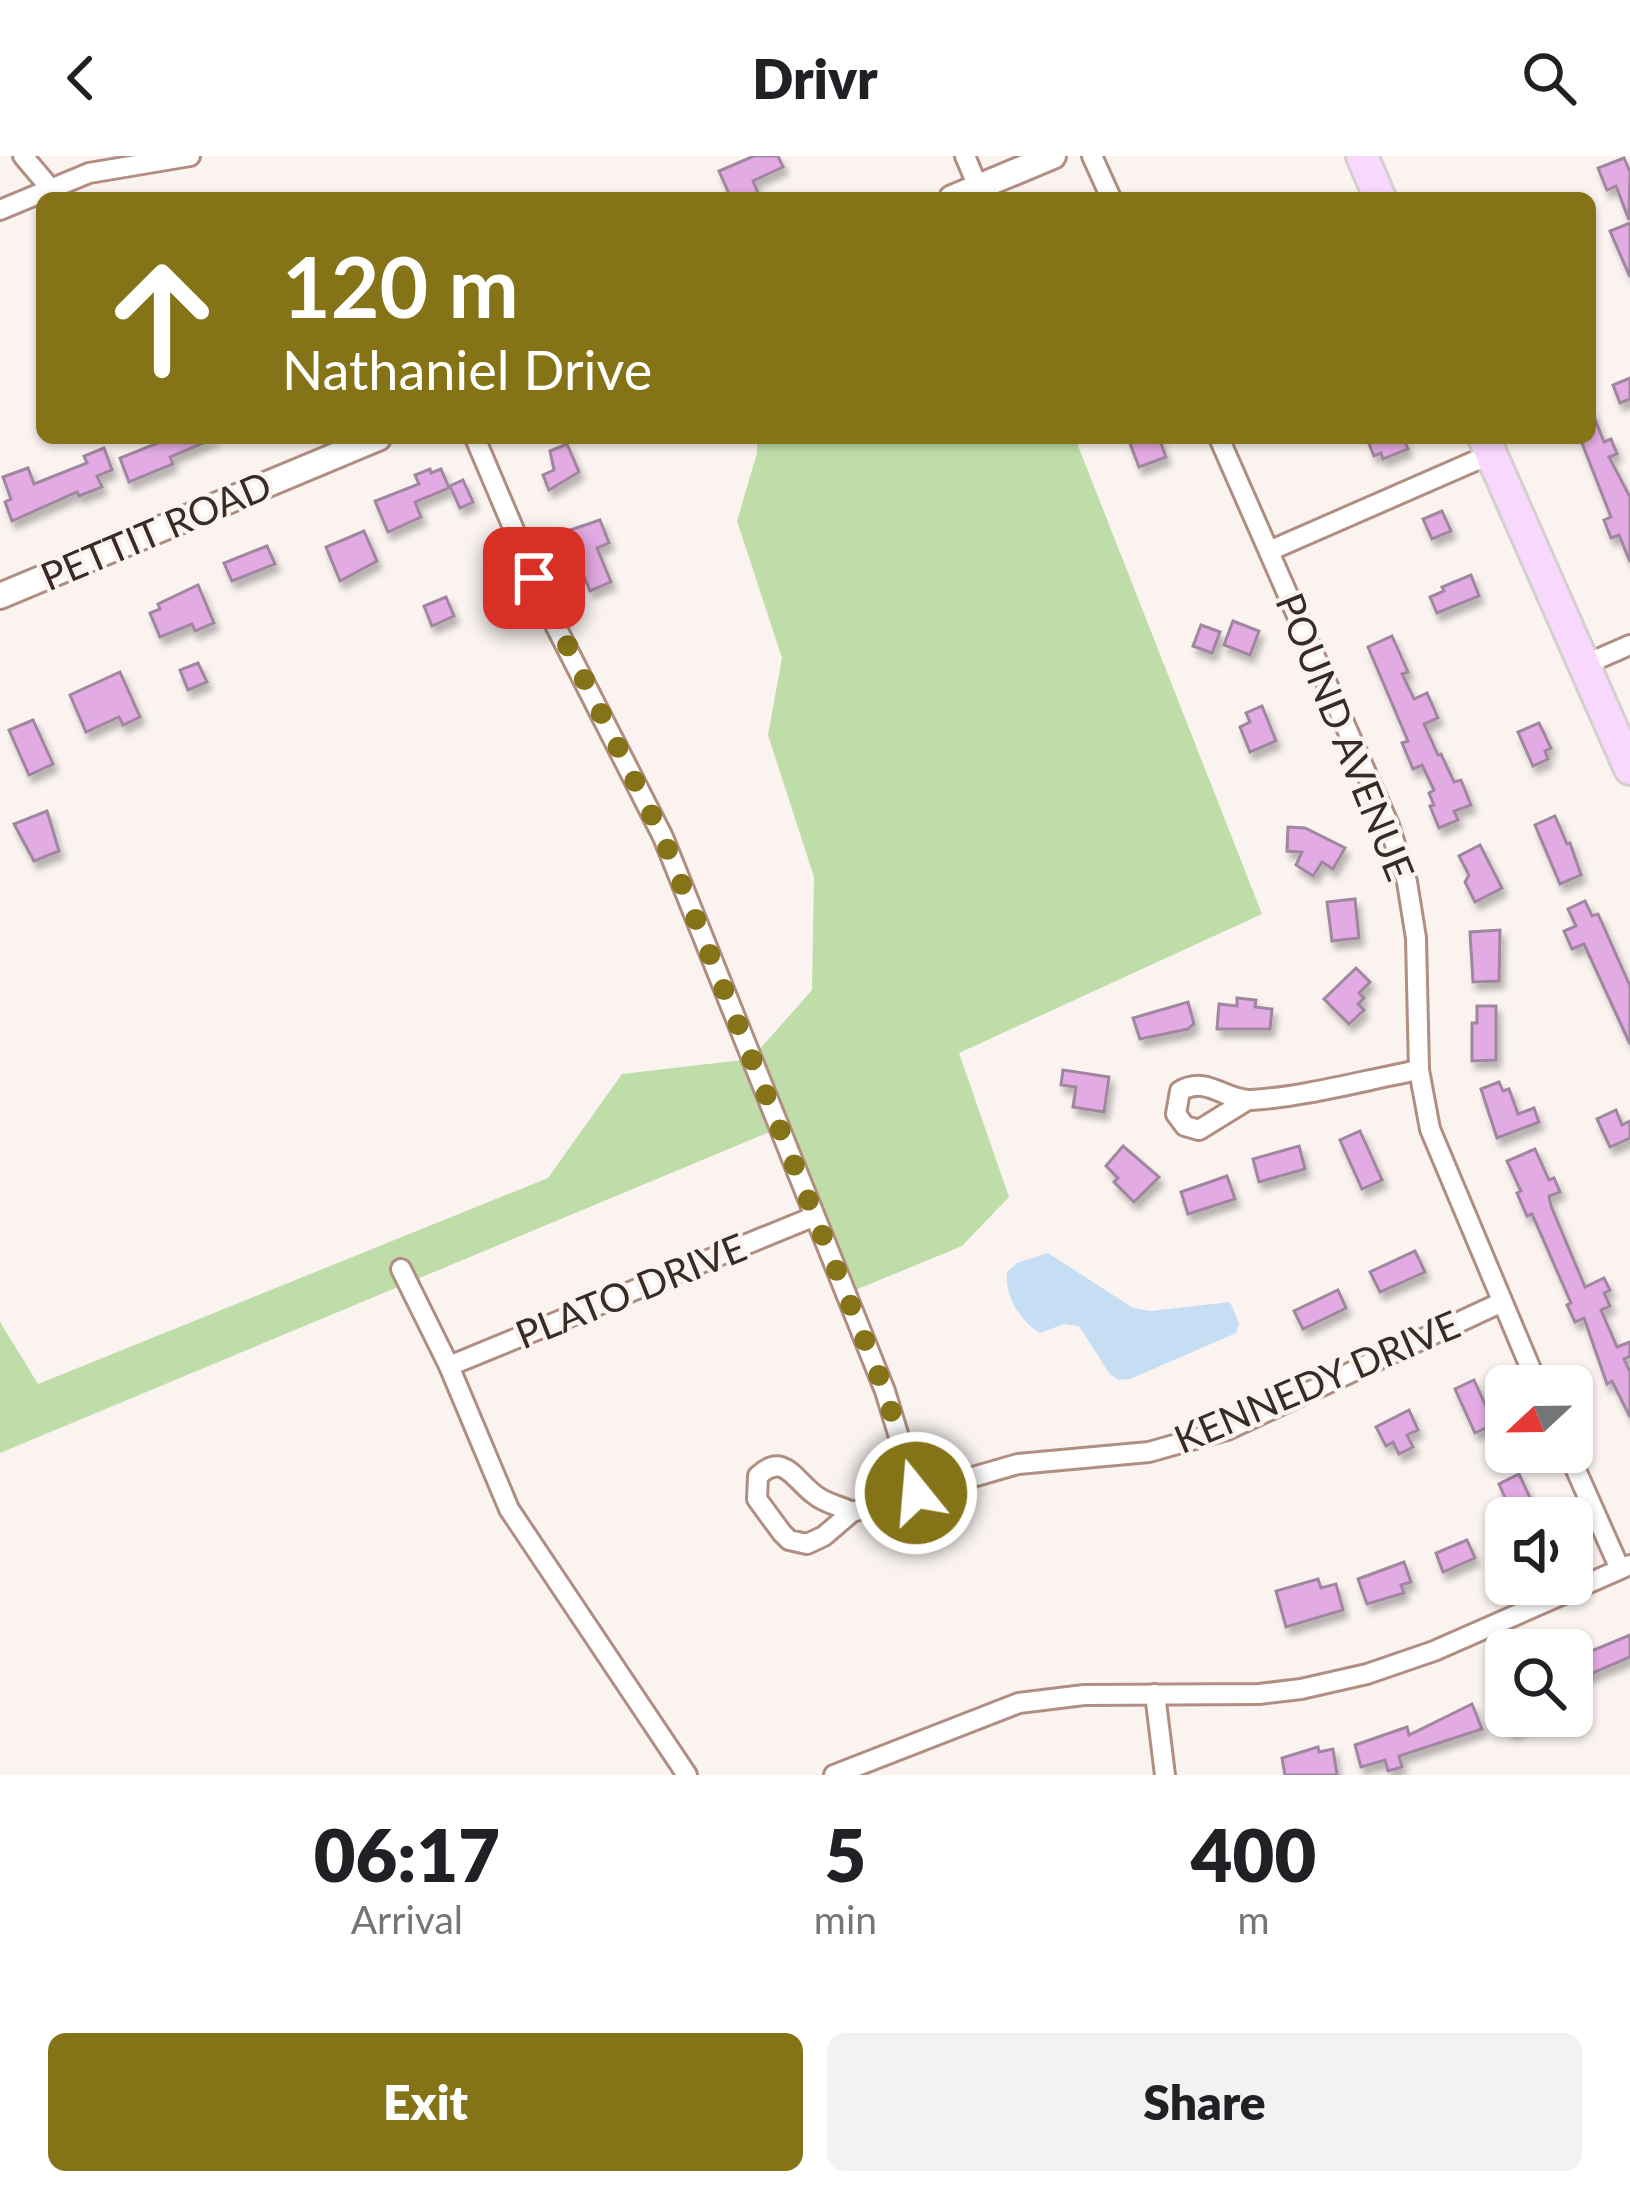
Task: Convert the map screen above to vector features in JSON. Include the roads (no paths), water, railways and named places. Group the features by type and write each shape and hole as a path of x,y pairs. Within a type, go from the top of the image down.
{"main road":[{"path":"1362,156 1377,192"},
{"path":"1488,446 1630,769"}],"street":[{"path":"23,156 51,189"},
{"path":"44,192 89,173 190,156"},
{"path":"965,156 978,188"},
{"path":"968,192 1053,156"},
{"path":"1092,156 1108,192"},
{"path":"0,210 36,195"},
{"name":"PETTIT ROAD","path":"0,596 364,444"},
{"path":"478,444 551,617 663,838 885,1391 916,1493"},
{"name":"POUND AVENUE","path":"1222,444 1390,826 1407,882 1417,954 1419,1070 1430,1129 1528,1365"},
{"path":"1269,551 1488,446"},
{"path":"1584,665 1630,645"},
{"path":"1246,1101 1419,1070"},
{"name":"PLATO DRIVE","path":"449,1366 813,1217"},
{"path":"400,1268 449,1366 509,1509 687,1775"},
{"name":"KENNEDY DRIVE","path":"852,1511 818,1498 782,1466 763,1470 754,1487 782,1533 798,1543 816,1541 852,1511 1018,1464 1149,1452 1227,1430 1500,1303"},
{"path":"834,1775 1019,1702 1084,1695 1259,1694 1301,1689 1434,1651 1625,1567 1578,1473"},
{"path":"1155,1694 1165,1775"}],"water":[{"path":"1048,1253 1133,1308 1151,1311 1230,1302 1239,1323 1236,1333 1118,1380 1079,1326 1064,1324 1040,1333 1015,1307 1007,1272 1017,1263"}]}
